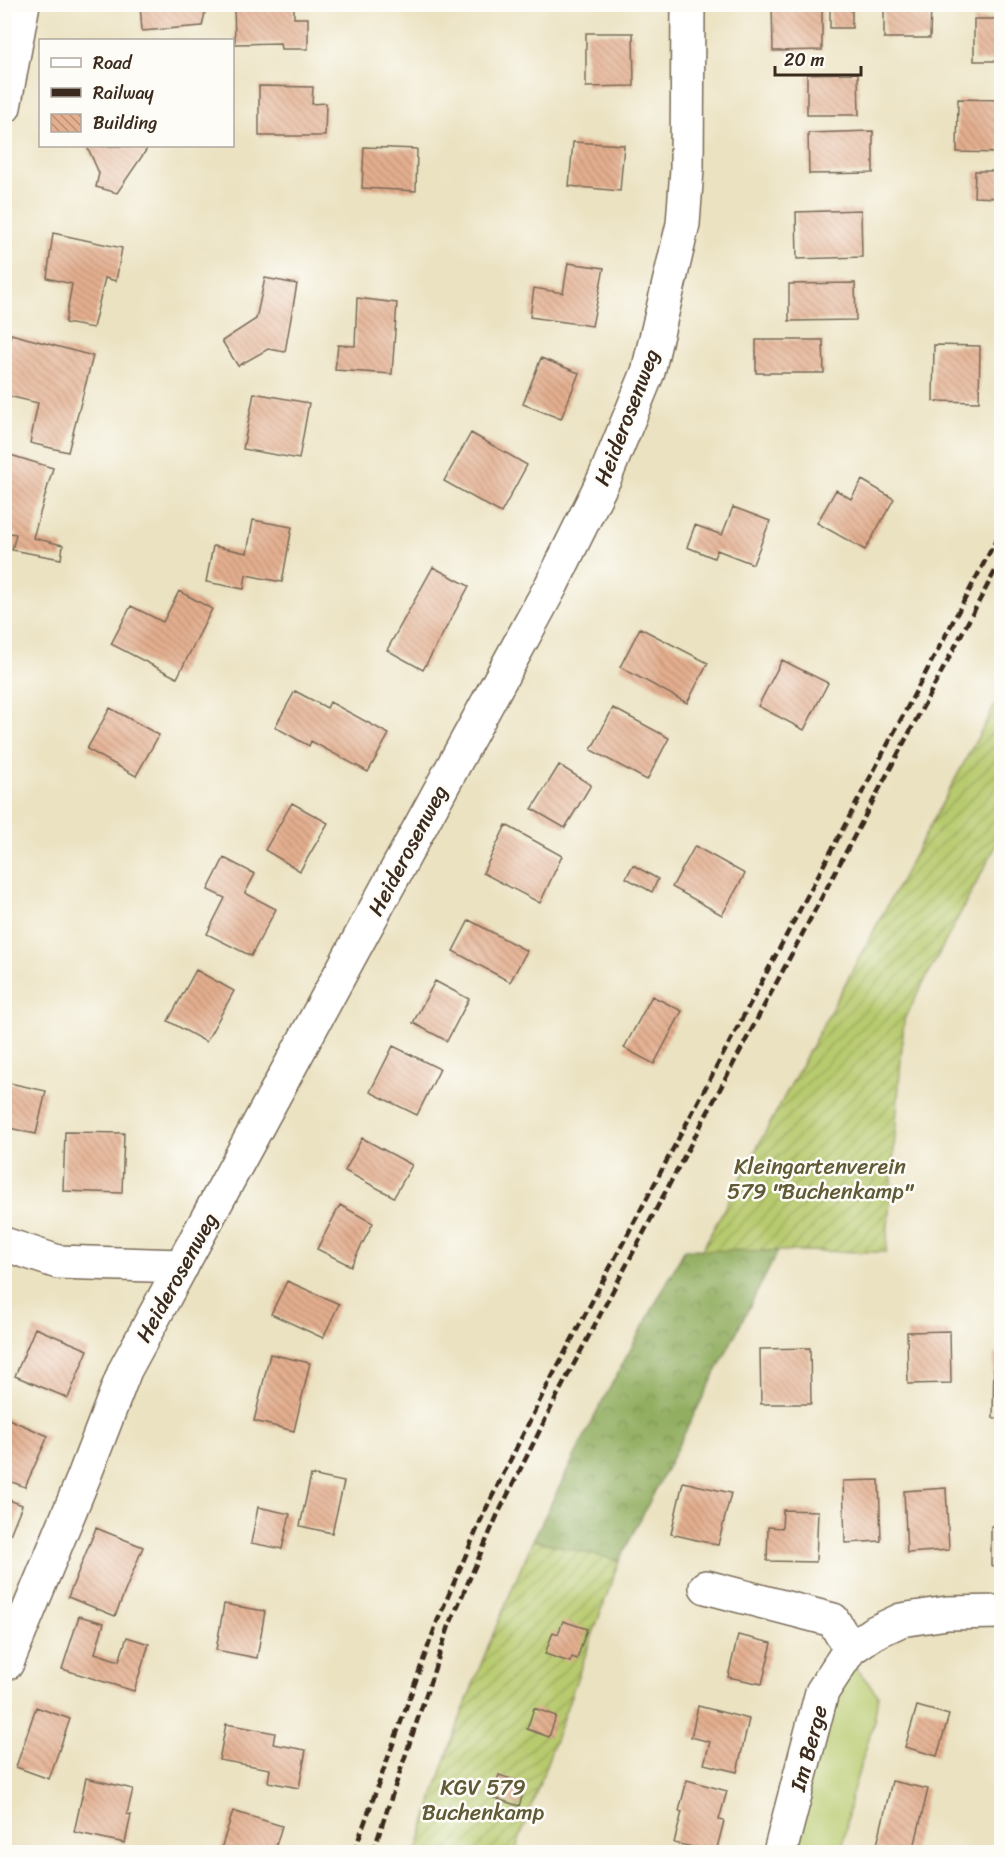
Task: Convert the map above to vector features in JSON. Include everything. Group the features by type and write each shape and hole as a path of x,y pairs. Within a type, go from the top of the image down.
{"street":[{"path":"4,107 24,4"},
{"name":"Heiderosenweg","path":"7,1663 125,1370 551,586 605,477 648,372 683,224 687,169 688,4"},
{"path":"4,1244 58,1262 182,1266"},
{"path":"706,1587 833,1620 850,1649"},
{"name":"Im Berge","path":"780,1852 822,1692 850,1649 873,1633 901,1620 947,1613 1002,1611"}],"green space":[{"name":"Kleingartenverein 579 \"Buchenkamp\"","path":"1001,694 1001,836 904,1020 886,1252 702,1250"},
{"path":"685,1249 778,1251 619,1561 533,1540 596,1413"},
{"name":"KGV 579 Buchenkamp","path":"533,1540 619,1561 515,1852 417,1852 455,1733"},
{"path":"853,1664 878,1695 874,1721 851,1797 842,1852 790,1852 830,1699"}],"building":[{"path":"140,4 207,4 202,26 142,31"},
{"path":"234,4 294,4 294,18 308,18 308,49 281,49 280,43 235,44"},
{"path":"772,4 822,4 822,50 773,51"},
{"path":"830,4 852,4 852,28 830,28"},
{"path":"884,4 931,4 930,38 884,38"},
{"path":"974,19 1002,19 1002,61 974,61"},
{"path":"586,33 633,33 634,86 586,87"},
{"path":"858,73 859,115 807,115 807,74"},
{"path":"259,86 313,87 312,104 326,103 325,136 259,136"},
{"path":"958,99 1001,100 1000,153 957,152"},
{"path":"873,131 873,173 809,174 808,133"},
{"path":"573,142 624,145 620,191 569,186"},
{"path":"87,147 148,147 117,193 96,187 99,173"},
{"path":"364,147 417,149 416,191 362,188"},
{"path":"975,171 1001,171 1000,198 974,197"},
{"path":"861,210 862,257 797,259 796,212"},
{"path":"53,233 122,248 116,281 105,278 93,328 65,323 72,284 47,278"},
{"path":"568,263 604,268 592,326 530,317 534,288 563,293"},
{"path":"265,278 297,284 285,352 268,349 238,366 222,341 256,319"},
{"path":"855,283 856,320 789,321 789,284"},
{"path":"357,298 397,303 392,374 335,370 338,345 355,346"},
{"path":"11,334 93,356 68,452 30,443 38,403 4,395 4,359"},
{"path":"756,340 823,340 824,373 756,373"},
{"path":"934,345 980,346 979,402 933,401"},
{"path":"541,358 579,373 561,419 523,404"},
{"path":"254,393 309,403 299,459 243,449"},
{"path":"471,433 527,465 501,513 444,481"},
{"path":"4,453 53,468 33,538 63,545 61,559 12,550 16,534 4,532"},
{"path":"862,480 894,499 865,550 817,523 836,490 851,499"},
{"path":"733,507 770,521 753,564 717,550 714,558 687,547 695,525 722,535"},
{"path":"253,520 292,527 282,582 246,575 244,589 206,582 213,546 247,553"},
{"path":"433,567 469,586 423,670 387,650"},
{"path":"179,591 212,609 177,678 111,644 131,606 163,622"},
{"path":"640,628 708,663 687,703 620,667"},
{"path":"782,660 828,683 804,730 758,706"},
{"path":"295,691 327,708 330,702 389,734 368,772 311,741 309,746 275,727"},
{"path":"110,708 159,735 136,776 87,749"},
{"path":"613,708 669,738 647,780 591,750"},
{"path":"559,765 591,785 565,828 532,809"},
{"path":"292,803 328,823 300,871 265,850"},
{"path":"506,825 562,856 540,903 483,873"},
{"path":"695,846 745,874 722,915 672,887"},
{"path":"224,858 255,874 245,893 276,909 251,956 207,934 225,898 208,890"},
{"path":"633,865 658,879 652,892 626,878"},
{"path":"469,920 527,951 510,982 453,951"},
{"path":"196,970 234,991 206,1042 168,1021"},
{"path":"435,981 469,999 447,1041 413,1023"},
{"path":"652,996 682,1011 654,1064 624,1048"},
{"path":"393,1046 440,1069 417,1115 370,1092"},
{"path":"5,1082 46,1091 36,1134 5,1127"},
{"path":"65,1132 124,1133 122,1193 63,1191"},
{"path":"362,1138 412,1165 394,1197 345,1171"},
{"path":"340,1205 373,1223 351,1266 317,1249"},
{"path":"287,1281 339,1304 323,1338 271,1314"},
{"path":"35,1328 88,1350 68,1398 15,1376"},
{"path":"950,1331 951,1383 908,1384 907,1332"},
{"path":"810,1348 811,1404 761,1404 760,1349"},
{"path":"270,1354 310,1363 294,1431 254,1421"},
{"path":"994,1354 1002,1354 1002,1418 993,1418"},
{"path":"4,1417 48,1436 25,1487 4,1479"},
{"path":"311,1475 344,1482 332,1533 300,1526"},
{"path":"879,1480 881,1541 845,1543 843,1481"},
{"path":"683,1482 731,1493 718,1545 671,1534"},
{"path":"946,1488 949,1550 907,1553 904,1491"},
{"path":"4,1498 22,1505 5,1547 4,1547"},
{"path":"258,1507 290,1514 282,1549 251,1543"},
{"path":"783,1510 818,1511 816,1562 767,1561 768,1527 782,1528"},
{"path":"991,1526 1002,1526 1002,1566 991,1566"},
{"path":"96,1528 143,1547 115,1616 68,1597"},
{"path":"224,1604 265,1611 257,1658 216,1650"},
{"path":"79,1616 104,1623 95,1653 119,1661 127,1637 149,1644 134,1691 62,1669"},
{"path":"563,1621 587,1629 577,1659 572,1657 570,1662 545,1654 553,1632 558,1634"},
{"path":"738,1635 772,1643 762,1684 728,1677"},
{"path":"698,1706 749,1719 737,1772 704,1764 710,1742 691,1737"},
{"path":"917,1706 949,1715 937,1756 905,1747"},
{"path":"36,1707 70,1719 49,1779 16,1767"},
{"path":"534,1708 556,1716 549,1737 527,1729"},
{"path":"226,1724 275,1733 273,1744 306,1750 299,1788 268,1782 270,1769 219,1760"},
{"path":"499,1775 526,1784 519,1806 491,1797"},
{"path":"86,1778 133,1789 127,1814 131,1815 125,1843 74,1832"},
{"path":"687,1780 727,1791 719,1820 724,1821 716,1852 674,1843"},
{"path":"892,1781 928,1789 913,1852 876,1849"},
{"path":"233,1811 282,1826 274,1852 220,1852"}],"railway":[{"path":"354,1852 437,1622 484,1513 545,1390 1002,529"},
{"path":"373,1852 449,1626 497,1516 558,1394 1002,558"}]}
